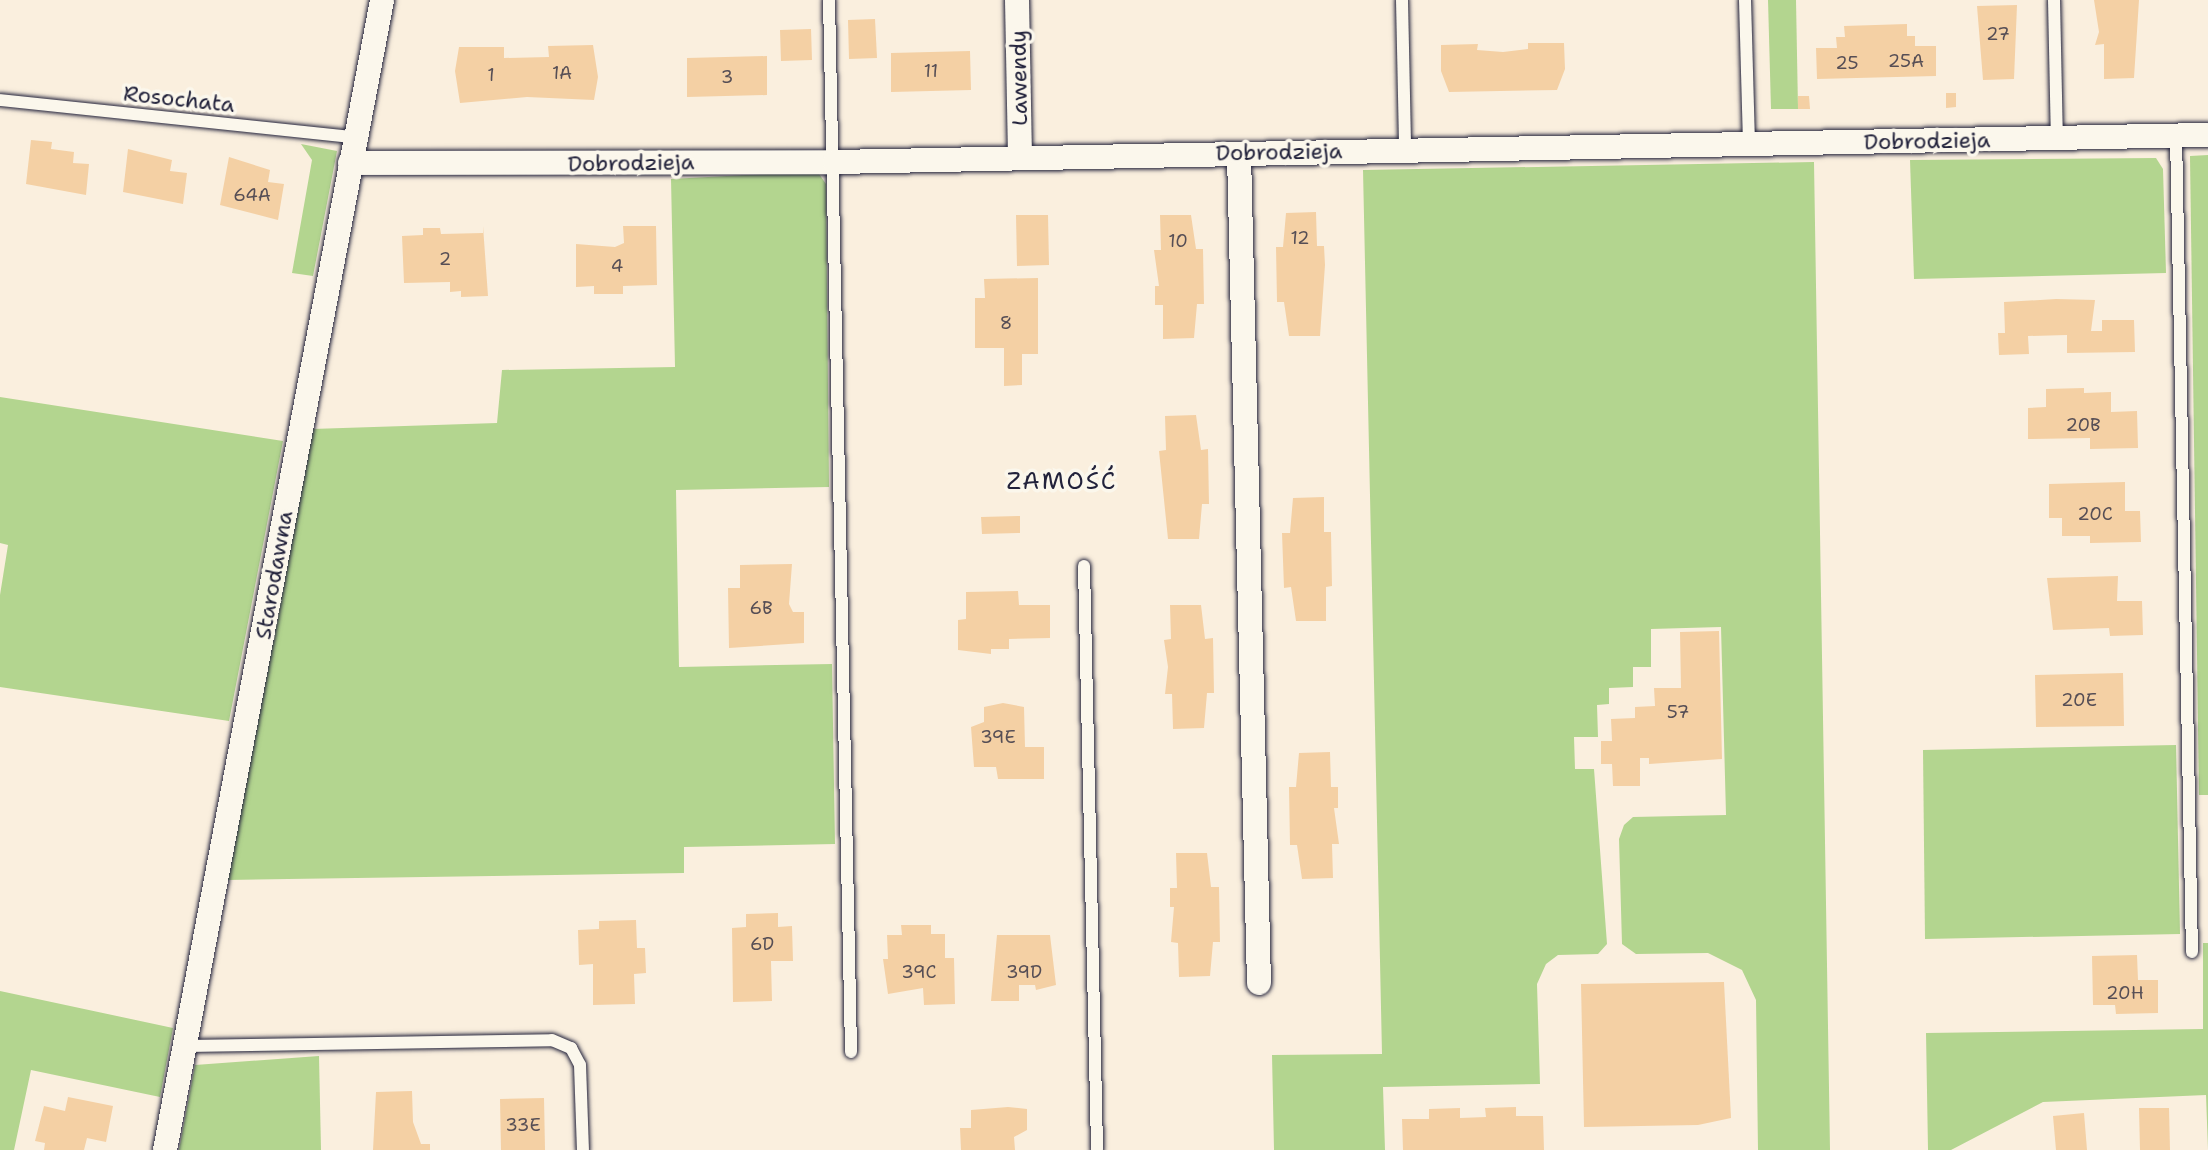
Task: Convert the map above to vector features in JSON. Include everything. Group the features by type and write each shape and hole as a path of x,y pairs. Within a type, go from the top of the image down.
{"street":[{"name":"Starodawna","path":"165,1150 382,0"},
{"name":"Lawendy","path":"1017,0 1020,155"},
{"name":"Dobrodzieja","path":"350,163 835,162 1020,155 1239,154 2208,135"},
{"path":"1239,154 1259,983"}],"lane":[{"path":"829,0 835,162 851,1052"},
{"path":"1402,0 1405,149"},
{"path":"1745,0 1749,144"},
{"path":"2054,0 2057,139"},
{"name":"Rosochata","path":"0,100 355,137"},
{"path":"2176,135 2192,952"},
{"path":"1084,566 1097,1150"},
{"path":"187,1046 552,1040 571,1048 580,1065 583,1150"}],"green space":[{"path":"1768,0 1796,0 1798,109 1771,109"},
{"path":"301,144 337,151 313,276 292,273 312,160"},
{"path":"2208,155 2208,795 2199,795 2190,156"},
{"path":"2156,158 2163,169 2166,273 1914,279 1910,160"},
{"path":"1814,162 1830,1150 1758,1150 1756,1000 1742,970 1708,953 1636,954 1622,944 1619,839 1624,825 1633,817 1726,815 1721,627 1651,629 1651,667 1633,667 1633,687 1609,688 1609,704 1597,705 1598,737 1574,737 1575,769 1594,769 1607,944 1598,954 1558,955 1546,964 1537,984 1540,1084 1383,1087 1385,1150 1274,1150 1272,1055 1382,1054 1363,170"},
{"path":"817,171 826,184 829,487 676,490 679,667 832,664 835,844 684,847 684,873 227,880 312,429 497,423 502,370 675,367 671,179"},
{"path":"0,397 283,441 229,721 0,687 0,595 8,545 0,543"},
{"path":"2176,745 2180,934 1925,939 1923,750"},
{"path":"2203,943 2208,943 2208,1150 2206,1095 2043,1102 1951,1150 1928,1150 1926,1033 2203,1029"},
{"path":"0,991 173,1028 160,1097 31,1070 14,1150 0,1150"},
{"path":"319,1056 321,1150 179,1150 195,1065"}],"building":[{"path":"2094,0 2139,0 2134,78 2104,79 2104,44 2095,45 2099,32"},
{"path":"2017,5 2014,79 1983,80 1977,6"},
{"path":"875,19 877,58 849,59 848,20"},
{"path":"1907,24 1907,36 1915,36 1915,46 1936,46 1936,76 1817,79 1816,48 1837,48 1836,37 1845,37 1844,26"},
{"path":"811,29 812,60 781,61 780,30"},
{"path":"1528,43 1564,43 1565,69 1557,90 1449,92 1441,71 1441,45 1478,44 1477,50 1503,52 1528,49"},
{"path":"593,45 598,77 594,100 527,97 460,103 455,71 459,47 504,47 504,58 549,57 548,46"},
{"path":"970,51 971,90 891,92 891,53"},
{"path":"767,56 767,95 687,97 687,58"},
{"path":"1946,93 1956,93 1956,107 1946,108"},
{"path":"1798,96 1809,96 1810,109 1798,109"},
{"path":"31,140 52,142 51,149 74,152 73,163 89,164 86,195 26,184"},
{"path":"128,149 172,160 170,171 187,173 183,204 123,192"},
{"path":"229,157 270,170 268,182 284,184 278,220 220,205"},
{"path":"1316,212 1317,246 1324,246 1325,265 1320,336 1289,336 1284,302 1277,302 1276,247 1283,247 1286,213"},
{"path":"1016,215 1048,215 1049,265 1017,266"},
{"path":"1160,215 1191,215 1196,249 1203,249 1204,304 1197,304 1194,338 1163,339 1163,305 1155,305 1155,286 1159,286 1154,250 1161,250"},
{"path":"483,226 488,296 461,297 461,291 450,292 450,282 404,283 402,236 423,235 423,228 440,228 441,234 483,233"},
{"path":"623,226 656,226 657,285 623,286 623,294 594,294 594,286 576,287 576,244 615,247 624,243"},
{"path":"1038,278 1038,354 1022,354 1022,385 1004,386 1004,348 975,348 975,298 985,298 984,279"},
{"path":"2095,300 2091,331 2102,331 2102,320 2134,320 2135,352 2067,353 2067,335 2028,336 2029,354 1999,355 1998,333 2005,333 2004,302"},
{"path":"2084,388 2084,393 2111,392 2111,412 2137,411 2138,448 2090,449 2090,438 2028,439 2028,408 2046,407 2046,389"},
{"path":"1196,415 1201,450 1208,449 1209,504 1202,504 1199,539 1168,539 1159,451 1166,450 1165,416"},
{"path":"2125,482 2125,511 2140,511 2141,542 2090,543 2090,536 2062,536 2062,518 2049,518 2049,484"},
{"path":"1324,497 1324,532 1331,532 1332,586 1326,587 1326,621 1296,621 1291,587 1284,588 1282,533 1290,533 1293,498"},
{"path":"1020,516 1020,533 982,534 981,517"},
{"path":"792,564 789,604 793,612 804,612 804,643 729,648 728,588 740,588 740,565"},
{"path":"2118,576 2117,601 2142,601 2143,635 2110,636 2109,628 2053,630 2047,578"},
{"path":"1018,591 1019,605 1050,605 1050,638 1009,639 1009,649 991,649 991,654 958,650 958,620 966,619 966,592"},
{"path":"1170,605 1201,605 1205,639 1213,638 1214,693 1207,693 1204,728 1173,729 1172,694 1165,694 1168,667 1164,640 1171,639"},
{"path":"1719,631 1722,759 1649,764 1649,758 1640,758 1640,786 1613,786 1612,764 1601,764 1601,741 1612,741 1611,719 1635,718 1635,707 1655,706 1654,688 1681,688 1680,632"},
{"path":"2123,673 2124,726 2036,727 2035,675"},
{"path":"1003,703 1024,707 1025,747 1044,747 1044,779 998,779 996,767 974,767 971,727 984,722 984,707"},
{"path":"1330,752 1331,787 1338,787 1338,808 1334,808 1339,844 1332,844 1333,878 1302,879 1297,845 1290,845 1289,787 1296,787 1299,753"},
{"path":"1176,853 1207,853 1211,887 1219,887 1220,942 1213,942 1210,976 1179,977 1178,943 1171,942 1174,907 1170,907 1170,888 1177,888"},
{"path":"778,913 778,927 792,926 793,961 771,961 772,1001 733,1002 732,928 746,927 746,914"},
{"path":"636,920 637,948 645,948 646,973 634,974 635,1004 593,1005 593,964 579,965 578,930 599,929 599,921"},
{"path":"901,925 931,925 931,934 945,934 945,958 954,958 955,1004 924,1005 923,988 888,994 883,959 888,959 887,935 902,935"},
{"path":"997,935 1050,935 1056,985 1036,990 1035,985 1019,985 1019,1001 991,1001"},
{"path":"2137,955 2138,980 2158,980 2158,1013 2116,1014 2115,1005 2093,1005 2092,956"},
{"path":"1724,982 1731,1118 1698,1125 1584,1127 1581,984"},
{"path":"412,1091 413,1122 421,1144 430,1144 430,1150 373,1150 376,1092"},
{"path":"68,1097 113,1106 106,1142 87,1138 84,1150 44,1150 45,1143 35,1141 44,1106 65,1111"},
{"path":"544,1098 545,1150 501,1150 500,1099"},
{"path":"1516,1107 1516,1116 1543,1116 1544,1150 1403,1150 1402,1119 1429,1119 1429,1109 1460,1108 1460,1118 1486,1117 1485,1108"},
{"path":"2139,1108 2169,1108 2170,1150 2140,1150"},
{"path":"1027,1109 1027,1130 1014,1137 1015,1150 961,1150 960,1128 971,1128 971,1110"},
{"path":"2084,1113 2087,1150 2056,1150 2053,1116"}],"district":[{"name":"ZAMOŚĆ","path":"1062,482"}]}
